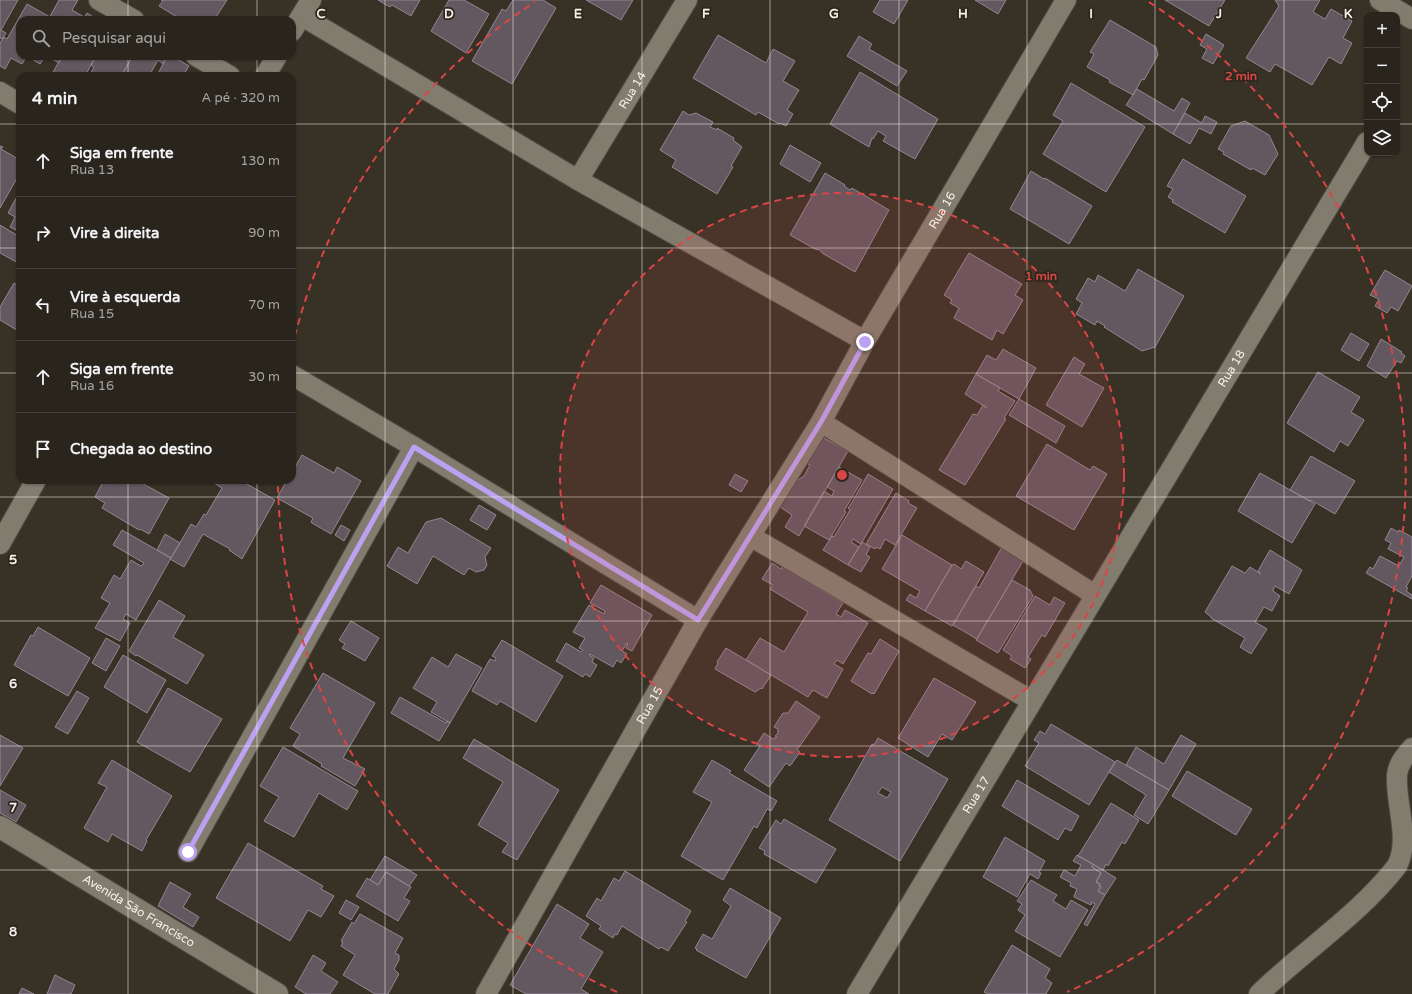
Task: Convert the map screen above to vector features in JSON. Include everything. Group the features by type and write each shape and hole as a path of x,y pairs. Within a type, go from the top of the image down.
{"street":[{"path":"99,0 127,16"},
{"name":"Rua 14","path":"578,180 687,0"},
{"name":"Rua 16","path":"821,422 865,342 1066,0"},
{"path":"1380,0 1412,19"},
{"path":"301,16 578,180 865,342"},
{"path":"203,60 223,72"},
{"path":"267,72 275,60"},
{"path":"0,92 16,102"},
{"name":"Rua 18","path":"1095,595 1364,147"},
{"path":"296,377 414,447 698,620"},
{"path":"821,422 1095,595"},
{"name":"Rua 15","path":"486,994 698,620 821,422"},
{"path":"188,852 414,447"},
{"path":"0,544 34,484"},
{"path":"750,536 1032,701"},
{"name":"Rua 17","path":"857,994 1095,595"},
{"path":"1260,994 1292,964 1354,912 1397,866 1401,858 1403,836 1397,774 1404,758 1412,748"},
{"name":"Avenida São Francisco","path":"0,828 277,994"}],"building":[{"path":"0,0 18,0 1,30 6,33 2,39 0,38"},
{"path":"59,0 78,0 72,10 82,16 50,16"},
{"path":"161,0 227,0 217,16 175,16 159,6 163,1"},
{"path":"378,0 420,0 411,16 392,5 390,7"},
{"path":"449,0 464,0 489,14 466,53 431,31"},
{"path":"513,0 543,0 556,8 512,84 472,61 502,9 506,11"},
{"path":"586,0 633,0 621,20"},
{"path":"880,0 908,0 894,24 873,12"},
{"path":"975,0 1006,0 998,14"},
{"path":"1165,0 1225,0 1209,26"},
{"path":"1275,0 1320,0 1313,12 1325,19 1331,9 1352,21 1343,38 1352,43 1341,64 1329,57 1312,85 1275,64 1270,72 1246,58 1279,6"},
{"path":"27,4 48,16 20,16"},
{"path":"1110,20 1156,47 1158,55 1144,80 1142,79 1133,95 1109,82 1110,80 1087,67 1094,54 1090,52"},
{"path":"16,23 16,60 24,60 22,64 11,58 5,69 0,66 0,43 4,37 7,39"},
{"path":"1206,34 1224,45 1213,64 1202,58 1207,49 1200,45"},
{"path":"718,35 766,63 773,49 795,61 783,81 799,90 787,110 793,114 786,126 780,123 779,124 758,112 756,115 693,78"},
{"path":"859,36 872,44 869,49 907,71 897,86 847,56"},
{"path":"34,60 42,60 40,64"},
{"path":"60,60 94,60 87,72 53,72"},
{"path":"94,60 131,60 123,72 91,72 94,67 91,65"},
{"path":"131,60 158,60 151,72 123,72"},
{"path":"158,60 165,60 163,64"},
{"path":"165,60 179,60 189,66 185,72 159,72"},
{"path":"860,72 938,119 915,159 883,141 886,136 878,131 873,139 872,138 869,147 830,124"},
{"path":"1071,83 1145,127 1106,192 1043,154 1063,121 1053,115"},
{"path":"1137,89 1174,111 1182,98 1190,103 1173,134 1126,105"},
{"path":"683,111 689,115 696,113 713,122 710,127 717,130 717,128 734,138 733,140 742,147 731,166 733,167 717,194 672,167 676,160 660,150"},
{"path":"1185,113 1202,123 1205,116 1217,122 1211,134 1199,128 1190,144 1173,134"},
{"path":"1245,121 1269,135 1278,154 1265,175 1252,168 1251,170 1223,154 1224,152 1218,149 1231,126"},
{"path":"790,145 821,163 810,182 780,164"},
{"path":"0,146 3,147 1,149 16,158 16,180 0,208"},
{"path":"1183,159 1246,196 1225,233 1172,202 1173,200 1168,197 1173,189 1167,186"},
{"path":"1031,171 1092,206 1069,244 1010,209"},
{"path":"825,173 845,185 844,186 850,190 852,188 889,210 855,272 822,253 818,249 817,250 790,235"},
{"path":"16,198 16,230 10,227 15,217 8,213"},
{"path":"0,225 16,235 16,262 0,253"},
{"path":"969,253 1022,284 1015,295 1023,300 1003,334 997,330 992,340 954,318 959,308 950,303 952,300 944,295"},
{"path":"1138,269 1184,296 1155,347 1142,351 1097,321 1095,325 1076,314 1082,303 1076,299 1088,278 1095,282 1098,275 1125,291"},
{"path":"1385,270 1412,286 1398,311 1391,307 1387,313 1375,306 1379,299 1370,295"},
{"path":"14,283 16,284 16,330 0,320 0,307"},
{"path":"1351,333 1369,344 1359,361 1341,350"},
{"path":"1381,339 1402,352 1401,353 1405,356 1401,363 1397,361 1386,378 1367,366"},
{"path":"1003,349 1036,368 1019,399 976,374 987,355 996,360"},
{"path":"1074,357 1085,364 1079,374 1104,388 1082,427 1046,405"},
{"path":"1318,372 1360,397 1351,412 1364,420 1348,446 1340,441 1334,452 1287,423"},
{"path":"976,374 1000,388 998,391 1015,401 1004,418 1006,419 965,485 939,470 973,414 977,415 983,405 965,394"},
{"path":"1019,399 1065,426 1056,443 1009,415"},
{"path":"822,437 848,451 799,536 785,527 792,515 780,507 796,479 798,480 804,476 810,465 806,463"},
{"path":"1047,444 1090,470 1093,466 1107,474 1074,530 1016,496"},
{"path":"302,455 334,473 337,467 361,481 331,534 312,523 313,518 277,498 285,484 296,484 296,465"},
{"path":"1311,456 1355,481 1335,514 1290,490"},
{"path":"839,467 862,480 844,511 846,512 829,540 804,526 824,491 832,496 834,491 827,487"},
{"path":"1260,473 1315,504 1292,543 1238,511"},
{"path":"735,474 748,481 741,492 729,485"},
{"path":"868,474 893,489 861,544 853,539 851,542 859,547 848,565 823,550 832,536 834,537 850,510 848,508"},
{"path":"102,484 143,484 169,498 149,534 140,529 139,530 102,508 105,503 95,497"},
{"path":"216,484 247,484 275,500 242,559 229,550 230,549 203,534 184,567 170,559 191,524 196,527 204,514 206,515 222,488"},
{"path":"896,493 917,508 895,545 885,539 880,549 876,547 875,549 866,544"},
{"path":"479,505 496,515 487,530 470,520"},
{"path":"441,518 491,548 485,557 487,565 484,570 476,572 469,568 464,575 433,556 417,584 387,566 398,547 408,553 426,522"},
{"path":"341,525 350,530 344,541 335,535"},
{"path":"1391,528 1398,532 1399,530 1412,537 1412,576 1406,587 1408,588 1406,591 1412,595 1412,599 1366,573 1370,567 1373,569 1380,556 1399,566 1404,557 1388,549 1391,543 1385,540"},
{"path":"122,530 171,558 136,620 126,614 123,619 130,623 120,641 95,628 110,603 101,598 114,575 120,579 131,560 141,566 144,563 113,545"},
{"path":"165,534 180,543 171,558 157,550"},
{"path":"902,535 952,565 925,611 906,600 910,594 916,598 920,591 882,569"},
{"path":"862,542 870,547 866,555 870,557 861,572 848,565"},
{"path":"1003,545 1026,556 977,639 953,625 976,586 979,588"},
{"path":"1270,550 1302,570 1289,594 1275,586 1273,591 1280,596 1272,611 1264,607 1255,622 1267,629 1251,654 1240,647 1245,638 1211,618 1205,612 1232,566 1245,573 1250,567 1261,574 1258,571"},
{"path":"966,561 984,572 952,626 925,611 952,565 954,564 961,569"},
{"path":"772,563 781,569 782,567 843,603 836,614 841,617 845,610 868,623 843,664 837,660 834,664 843,669 827,698 813,690 808,697 746,660 760,638 784,652 808,612 770,589 773,585 762,579"},
{"path":"1012,580 1030,590 1033,596 998,653 976,640"},
{"path":"601,585 652,615 632,651 626,648 627,643 622,651 627,654 621,663 617,660 613,667 590,654 589,655 594,658 592,662 597,665 590,677 585,674 583,677 556,661 566,643 581,652 583,650 579,648 585,638 573,632 589,605 604,614 605,611 590,603"},
{"path":"1035,596 1050,605 1054,597 1065,603 1045,637 1042,635 1028,657 1031,659 1025,668 1010,659 1012,656 1003,650"},
{"path":"159,600 185,616 173,637 204,655 187,684 129,651"},
{"path":"351,621 379,638 365,661 342,648 345,644 339,640"},
{"path":"38,627 90,658 68,696 14,665 31,635 33,636"},
{"path":"106,638 120,646 106,671 92,663"},
{"path":"880,639 899,651 874,694 872,694 851,681 868,653 871,654"},
{"path":"502,640 563,676 536,722 500,701 497,705 472,691 490,659 495,661 496,658 492,656"},
{"path":"726,648 771,675 762,689 761,688 755,692 715,669 718,663 717,662"},
{"path":"456,654 482,668 450,723 431,712 437,702 413,688 432,657 448,667"},
{"path":"123,655 166,680 147,713 104,687"},
{"path":"323,673 375,703 343,758 365,769 355,786 321,766 322,764 293,746 300,734 290,728"},
{"path":"934,678 976,702 952,740 942,734 928,757 898,738"},
{"path":"168,688 222,719 190,772 137,742"},
{"path":"77,691 89,698 68,734 55,727"},
{"path":"400,697 446,723 447,721 450,723 439,741 391,713"},
{"path":"796,701 820,717 797,750 800,752 790,766 786,763 769,787 744,770 760,746 757,744 764,733 773,739 777,737 775,736 778,733 778,729 774,727 783,713 788,713"},
{"path":"1051,724 1115,762 1089,805 1025,766 1039,743 1034,740 1040,731 1045,734"},
{"path":"0,735 23,748 0,786"},
{"path":"1181,735 1196,744 1169,790 1126,765 1136,747 1164,764"},
{"path":"878,738 948,779 900,861 829,820 872,744 874,745","holes":["882,787 891,792 887,798 878,793"]},
{"path":"474,739 559,790 517,860 502,852 508,843 478,825 503,782 463,758"},
{"path":"283,747 358,791 347,810 319,793 294,837 264,821 279,797 260,786"},
{"path":"112,760 172,796 146,840 147,841 142,851 112,834 108,842 84,828 107,787 98,783"},
{"path":"712,760 731,771 729,773 777,801 771,811 767,809 757,828 754,826 723,880 681,856 712,802 693,792"},
{"path":"1117,760 1169,790 1148,824 1134,815 1146,795 1109,772"},
{"path":"1187,771 1252,809 1236,835 1172,796"},
{"path":"1017,780 1079,816 1071,831 1065,828 1058,840 1002,806"},
{"path":"0,790 26,805 16,822 0,813"},
{"path":"1111,803 1139,820 1125,844 1122,842 1108,866 1106,864 1103,870 1078,856"},
{"path":"784,819 836,849 816,883 764,854 765,851 759,848 776,820 781,824"},
{"path":"1005,837 1045,861 1039,872 1041,873 1038,879 1030,874 1017,897 983,877"},
{"path":"248,843 323,886 321,889 334,896 321,917 308,910 290,941 216,898"},
{"path":"1077,855 1093,864 1092,867 1101,873 1096,882 1100,884 1099,886 1101,887 1098,891 1105,895 1087,926 1084,924 1095,904 1092,902 1091,905 1074,897 1077,889 1070,886 1071,883 1060,877 1064,870 1075,876 1081,865 1073,861"},
{"path":"385,856 417,875 409,886 386,872 378,885 370,880"},
{"path":"1093,864 1116,878 1105,895 1098,891 1101,887 1099,886 1100,884 1096,882 1101,873 1092,867"},
{"path":"625,871 691,911 685,921 687,922 668,951 661,947 659,949 622,926 617,935 615,934 613,938 599,929 601,926 586,916 597,898 601,901 614,878 619,881"},
{"path":"386,872 411,887 404,898 410,901 398,921 356,896 367,878 378,885"},
{"path":"1031,880 1057,895 1053,901 1066,909 1071,900 1088,910 1060,957 1015,931 1025,915 1018,910 1022,904 1017,901"},
{"path":"170,882 191,894 183,907 199,917 193,927 158,906"},
{"path":"730,888 781,918 746,978 696,950 697,949 695,948 703,934 712,939 731,906 723,900"},
{"path":"346,900 359,907 351,920 339,913"},
{"path":"557,904 589,924 580,938 603,952 581,989 589,994 526,994 510,985"},
{"path":"360,914 403,938 395,953 399,955 399,960 394,969 399,974 388,994 375,994 343,975 355,955 341,946 343,942 341,941 352,922 354,924"},
{"path":"1012,945 1050,969 1045,978 1052,983 1046,994 988,994 984,992"},
{"path":"313,955 326,963 321,971 338,982 330,994 306,994 295,987"},
{"path":"55,975 75,985 71,994 47,994"},
{"path":"22,988 34,994 19,994"}],"route":[{"path":"188,852 414,447 698,620 821,422 865,342"}]}
